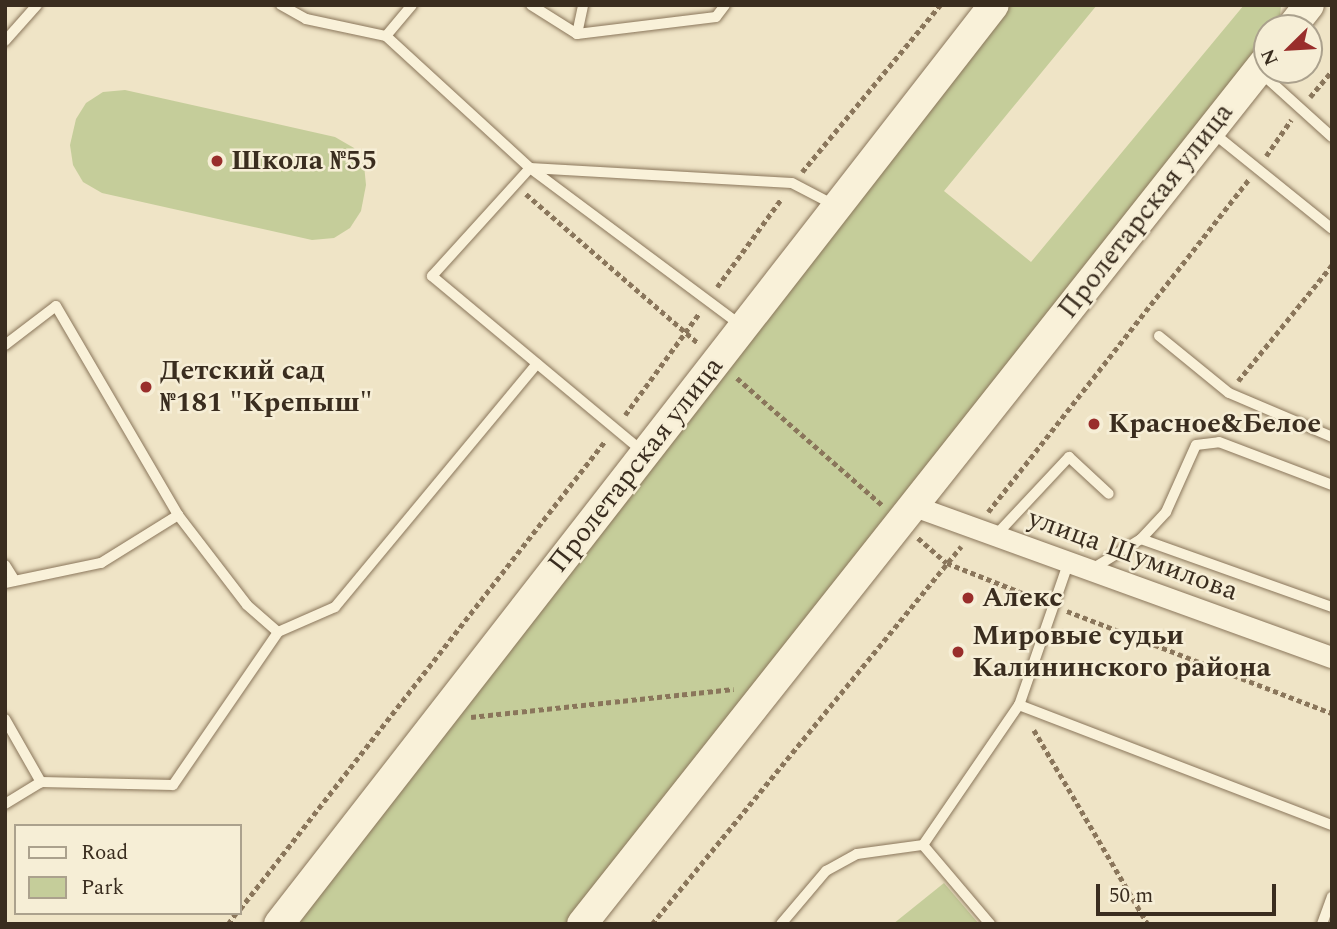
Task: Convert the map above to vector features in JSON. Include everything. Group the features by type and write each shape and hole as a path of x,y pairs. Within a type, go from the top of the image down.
{"street":[{"name":"Пролетарская улица","path":"279,924 994,5"},
{"name":"Пролетарская улица","path":"582,924 1253,75"},
{"name":"улица Шумилова","path":"915,506 1332,657"}],"lane":[{"path":"5,41 37,5"},
{"path":"281,5 306,19 386,36 530,168 709,298 744,327"},
{"path":"386,36 412,5"},
{"path":"531,5 577,34 716,16 725,5"},
{"path":"577,34 583,5"},
{"path":"1280,84 1332,137"},
{"path":"1210,130 1332,229"},
{"path":"530,168 792,183 837,206"},
{"path":"530,168 432,276 613,430 645,454"},
{"path":"5,345 56,306 177,515 247,605 278,632"},
{"path":"1159,336 1229,393 1332,437"},
{"path":"5,804 41,782 173,785 278,632 335,607 537,364"},
{"path":"1092,569 1140,539 1166,512 1196,445 1219,442 1332,485"},
{"path":"986,532 1069,457 1109,494"},
{"path":"5,565 9,581 101,563 177,515"},
{"path":"1140,539 1332,607"},
{"path":"781,924 826,871 857,854 923,845 1019,705 1069,561"},
{"path":"1019,705 1332,825"},
{"path":"5,719 41,782"},
{"path":"923,845 990,924"},
{"path":"1322,924 1332,897"}],"path":[{"path":"242,906 613,430 792,183 940,5"},
{"path":"652,924 986,532 1301,107 1332,71"},
{"path":"1229,393 1332,265"},
{"path":"437,721 773,685"},
{"path":"1019,705 1148,924"}],"green space":[{"path":"994,5 1097,5 944,191 1031,262 1244,5 1281,5 1280,14 1253,14 1253,77 581,924 287,924"},
{"path":"125,90 335,137 354,148 364,165 366,185 361,211 350,228 334,238 312,240 102,193 83,182 73,165 70,145 76,119 86,103 103,92"},
{"path":"944,883 979,924 893,924"}],"place":[{"name":"Школа №55","path":"217,161"},
{"name":"Детский сад №181 \"Крепыш\"","path":"146,387"},
{"name":"Красное&Белое","path":"1094,424"},
{"name":"Алекс","path":"968,598"},
{"name":"Мировые судьи Калининского района","path":"958,652"}]}
